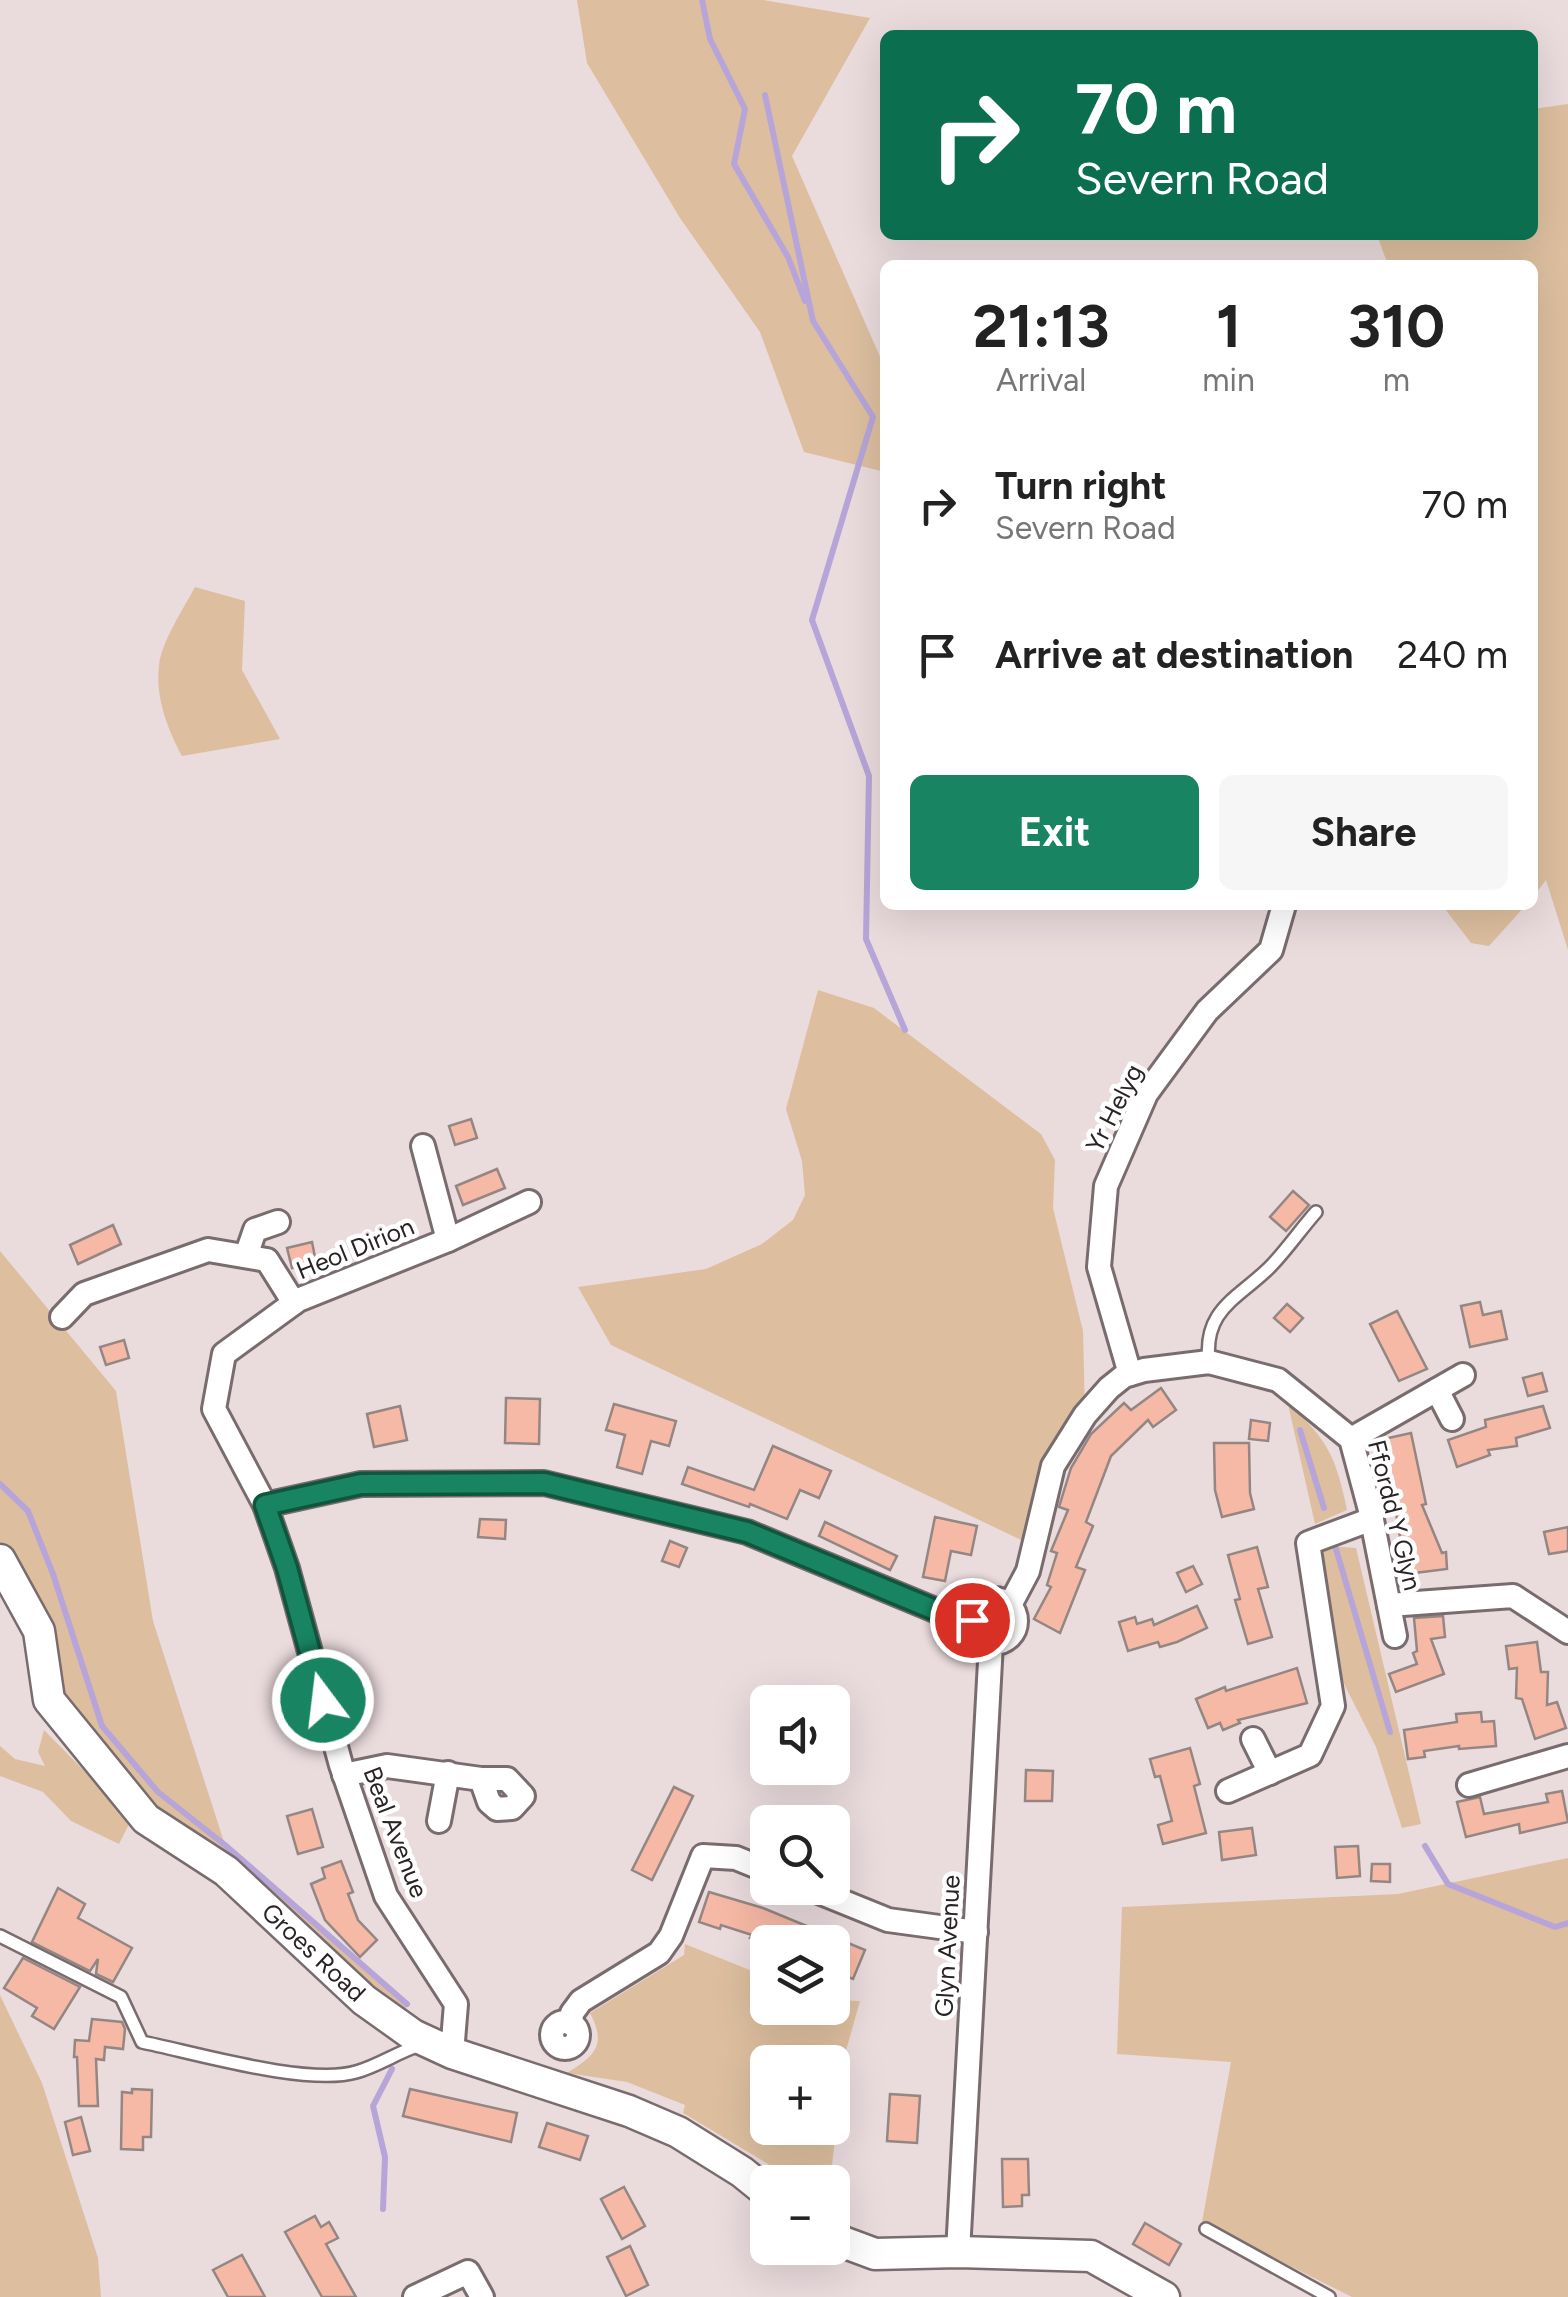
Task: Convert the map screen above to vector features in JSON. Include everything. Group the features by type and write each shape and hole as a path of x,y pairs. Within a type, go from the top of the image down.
{"street":[{"name":"Yr Helyg","path":"1130,1374 1099,1267 1106,1186 1146,1094 1206,1011 1272,950 1283,910"},
{"name":"Heol Dirion","path":"423,1146 448,1240"},
{"name":"Heol Dirion","path":"265,1505 214,1409 224,1354 294,1302 448,1240 529,1202"},
{"path":"246,1256 256,1230 278,1222"},
{"path":"62,1317 84,1294 131,1266 208,1250 267,1260 294,1302"},
{"name":"Ffordd Y Glyn","path":"1130,1374 1209,1362 1278,1380 1352,1439 1395,1636"},
{"path":"1010,1605 1028,1570 1052,1466 1085,1415 1108,1388 1130,1374"},
{"path":"1352,1439 1464,1375"},
{"path":"1437,1390 1452,1419"},
{"path":"265,1505 361,1484 544,1483 747,1532 870,1586 964,1622 972,1620"},
{"name":"Beal Avenue","path":"265,1505 287,1568 344,1775 386,1896 456,2004 441,2047"},
{"path":"1228,1791 1310,1754 1334,1706 1308,1543 1372,1519"},
{"name":"Groes Road","path":"0,1560 39,1631 48,1700 146,1819 226,1871 364,2000 413,2035 441,2047 629,2111 678,2132 750,2178"},
{"path":"1389,1605 1513,1596 1568,1632"},
{"path":"990,1599 1010,1605 1016,1617 1014,1631 1004,1640 990,1643 979,1637 972,1620 977,1607 990,1599"},
{"name":"Glyn Avenue","path":"958,2252 990,1643"},
{"path":"1253,1740 1270,1772"},
{"path":"1470,1785 1568,1756"},
{"path":"344,1775 386,1766 481,1779"},
{"path":"440,1821 448,1773"},
{"path":"571,2024 572,2013 581,2001 659,1953 671,1936 703,1856 736,1858 750,1864"},
{"path":"850,1905 888,1920 976,1932"},
{"path":"850,2245 875,2254 1091,2256 1164,2297"},
{"path":"415,2297 468,2272 482,2297"}],"lane":[{"path":"1209,1362 1206,1340 1222,1307 1270,1267 1316,1212"},
{"path":"0,1936 121,1997 142,2042 303,2075 334,2076 441,2047"},
{"path":"1206,2229 1328,2297"}],"shaded area":[{"path":"577,0 763,0 870,18 792,156 880,357 880,471 804,452 760,332 680,218 587,63"},
{"path":"1568,104 1568,950 1546,880 1538,890 1538,260 1386,260 1379,240 1538,240 1538,108"},
{"path":"195,587 245,601 242,670 280,739 182,756 164,713 159,666 168,636"},
{"path":"1446,910 1521,910 1489,946 1471,943"},
{"path":"818,990 874,1008 1041,1134 1055,1160 1053,1208 1083,1331 1085,1415 1034,1546 611,1345 578,1287 706,1269 762,1244 793,1220 805,1195 802,1161 786,1109"},
{"path":"0,1251 116,1391 153,1621 225,1845 407,2004 404,2017 149,1810 59,1700 0,1550"},
{"path":"1288,1404 1321,1439 1343,1492 1347,1510 1315,1524"},
{"path":"1327,1546 1356,1548 1421,1824 1402,1828 1376,1747 1335,1666 1317,1555"},
{"path":"44,1730 101,1788 129,1824 119,1844 71,1821 43,1792 0,1776 0,1746 15,1759 45,1766 38,1752"},
{"path":"1568,1858 1568,2297 1352,2297 1202,2222 1231,2062 1117,2054 1122,1907 1398,1894"},
{"path":"685,1944 750,1970 750,2025 850,2025 850,2001 860,2001 848,2045 750,2045 750,2145 834,2145 832,2165 770,2165 683,2113 685,2105 627,2082 567,2073 591,2055 598,2042 590,2013 684,1955"},
{"path":"0,1995 42,2083 98,2258 101,2297 0,2297"}],"building":[{"path":"471,1119 477,1138 455,1145 449,1126"},
{"path":"497,1169 505,1188 463,1205 456,1186"},
{"path":"1293,1191 1309,1205 1286,1231 1270,1217"},
{"path":"113,1225 121,1244 78,1264 70,1245"},
{"path":"312,1242 316,1262 292,1268 287,1248"},
{"path":"1480,1302 1483,1315 1501,1311 1507,1339 1470,1347 1461,1306"},
{"path":"1287,1304 1303,1318 1290,1332 1274,1318"},
{"path":"1397,1311 1427,1369 1399,1381 1370,1324"},
{"path":"124,1340 129,1358 106,1365 100,1347"},
{"path":"1542,1373 1547,1391 1528,1396 1523,1378"},
{"path":"1161,1388 1176,1410 1153,1427 1148,1420 1111,1456 1086,1522 1093,1526 1076,1567 1085,1570 1060,1633 1034,1619 1051,1587 1047,1585 1057,1553 1051,1551 1068,1510 1059,1507 1071,1468 1091,1434 1124,1403 1131,1410"},
{"path":"506,1398 540,1399 539,1444 505,1443"},
{"path":"614,1404 676,1421 669,1446 651,1441 642,1474 617,1467 625,1435 606,1430"},
{"path":"400,1406 407,1440 374,1447 367,1414"},
{"path":"1543,1406 1550,1428 1516,1438 1517,1446 1488,1450 1490,1455 1457,1467 1448,1440 1486,1427 1485,1420"},
{"path":"1251,1420 1270,1423 1268,1441 1249,1439"},
{"path":"1411,1433 1426,1504 1422,1505 1442,1553 1446,1552 1447,1569 1406,1574 1384,1439"},
{"path":"1214,1443 1249,1443 1254,1509 1222,1517 1215,1490"},
{"path":"773,1446 831,1471 819,1498 800,1490 787,1519 682,1484 688,1467 754,1490"},
{"path":"935,1517 977,1526 971,1555 951,1551 945,1581 923,1577"},
{"path":"480,1519 506,1520 505,1539 478,1537"},
{"path":"825,1522 897,1556 890,1570 819,1536"},
{"path":"1568,1527 1568,1551 1549,1554 1544,1532"},
{"path":"670,1541 687,1548 679,1567 662,1561"},
{"path":"1257,1547 1268,1587 1258,1589 1272,1637 1248,1644 1235,1600 1240,1599 1228,1555"},
{"path":"1193,1566 1202,1584 1186,1592 1177,1573"},
{"path":"1197,1606 1207,1628 1160,1647 1158,1642 1128,1651 1119,1622 1135,1617 1137,1624 1152,1619 1154,1625"},
{"path":"1443,1616 1445,1637 1431,1639 1444,1674 1396,1692 1389,1674 1417,1664 1413,1653 1417,1651 1414,1618"},
{"path":"1537,1642 1541,1672 1548,1672 1547,1705 1557,1702 1566,1728 1535,1739 1522,1699 1516,1698 1517,1668 1509,1669 1506,1646"},
{"path":"1297,1668 1307,1703 1238,1720 1240,1723 1223,1730 1220,1723 1208,1728 1196,1699"},
{"path":"1481,1712 1482,1722 1494,1721 1496,1746 1424,1751 1425,1757 1408,1759 1404,1730 1457,1722 1456,1714"},
{"path":"1190,1748 1200,1784 1194,1786 1206,1833 1163,1844 1158,1825 1172,1821 1160,1776 1155,1777 1150,1759"},
{"path":"1026,1770 1053,1771 1052,1801 1025,1801"},
{"path":"674,1787 693,1796 652,1880 632,1870"},
{"path":"1562,1791 1568,1822 1520,1833 1519,1824 1466,1837 1457,1802 1480,1797 1484,1814 1548,1802 1546,1794"},
{"path":"312,1809 323,1847 298,1854 287,1816"},
{"path":"1252,1828 1256,1855 1222,1860 1219,1832"},
{"path":"1358,1846 1360,1876 1337,1878 1335,1847"},
{"path":"341,1861 358,1920 377,1940 360,1957 325,1920 311,1884 325,1878 322,1868"},
{"path":"1372,1864 1390,1864 1390,1882 1371,1881"},
{"path":"58,1888 85,1904 78,1918 132,1948 113,1982 96,1974 98,1959 90,1971 32,1942"},
{"path":"709,1892 804,1925 750,1925 750,1934 699,1922"},
{"path":"850,1944 865,1950 853,1979 850,1978"},
{"path":"23,1958 80,1987 54,2029 32,2016 37,2008 4,1988"},
{"path":"92,2019 122,2022 123,2049 105,2047 104,2060 96,2059 98,2106 79,2106 75,2040 89,2041"},
{"path":"132,2089 152,2090 151,2137 143,2137 143,2150 121,2149 122,2092 132,2093"},
{"path":"410,2089 517,2113 511,2142 403,2116"},
{"path":"890,2094 920,2096 917,2143 887,2141"},
{"path":"81,2117 90,2151 73,2155 65,2122"},
{"path":"547,2123 588,2136 580,2160 539,2147"},
{"path":"1002,2159 1028,2159 1029,2195 1022,2195 1022,2206 1003,2207"},
{"path":"624,2187 645,2226 622,2239 601,2199"},
{"path":"315,2216 321,2227 329,2222 338,2238 326,2244 356,2297 322,2297 285,2232"},
{"path":"1145,2223 1181,2244 1169,2265 1133,2244"},
{"path":"630,2246 648,2285 626,2296 607,2257"},
{"path":"242,2255 265,2297 228,2297 213,2270"}],"waterway":[{"path":"702,0 710,39 745,109 734,164 788,257 805,301"},
{"path":"765,95 813,321 873,417 812,620 869,776 866,939 905,1030"},
{"path":"1300,1430 1324,1508"},
{"path":"0,1484 28,1511 53,1574 102,1726 158,1792 225,1845 407,2004"},
{"path":"1336,1549 1390,1732"},
{"path":"1425,1846 1448,1884 1555,1927 1568,1923"},
{"path":"383,2209 385,2157 373,2106 392,2069"}],"route":[{"path":"323,1700 287,1568 265,1505 361,1484 544,1483 747,1532 870,1586 964,1622 972,1620"}]}
